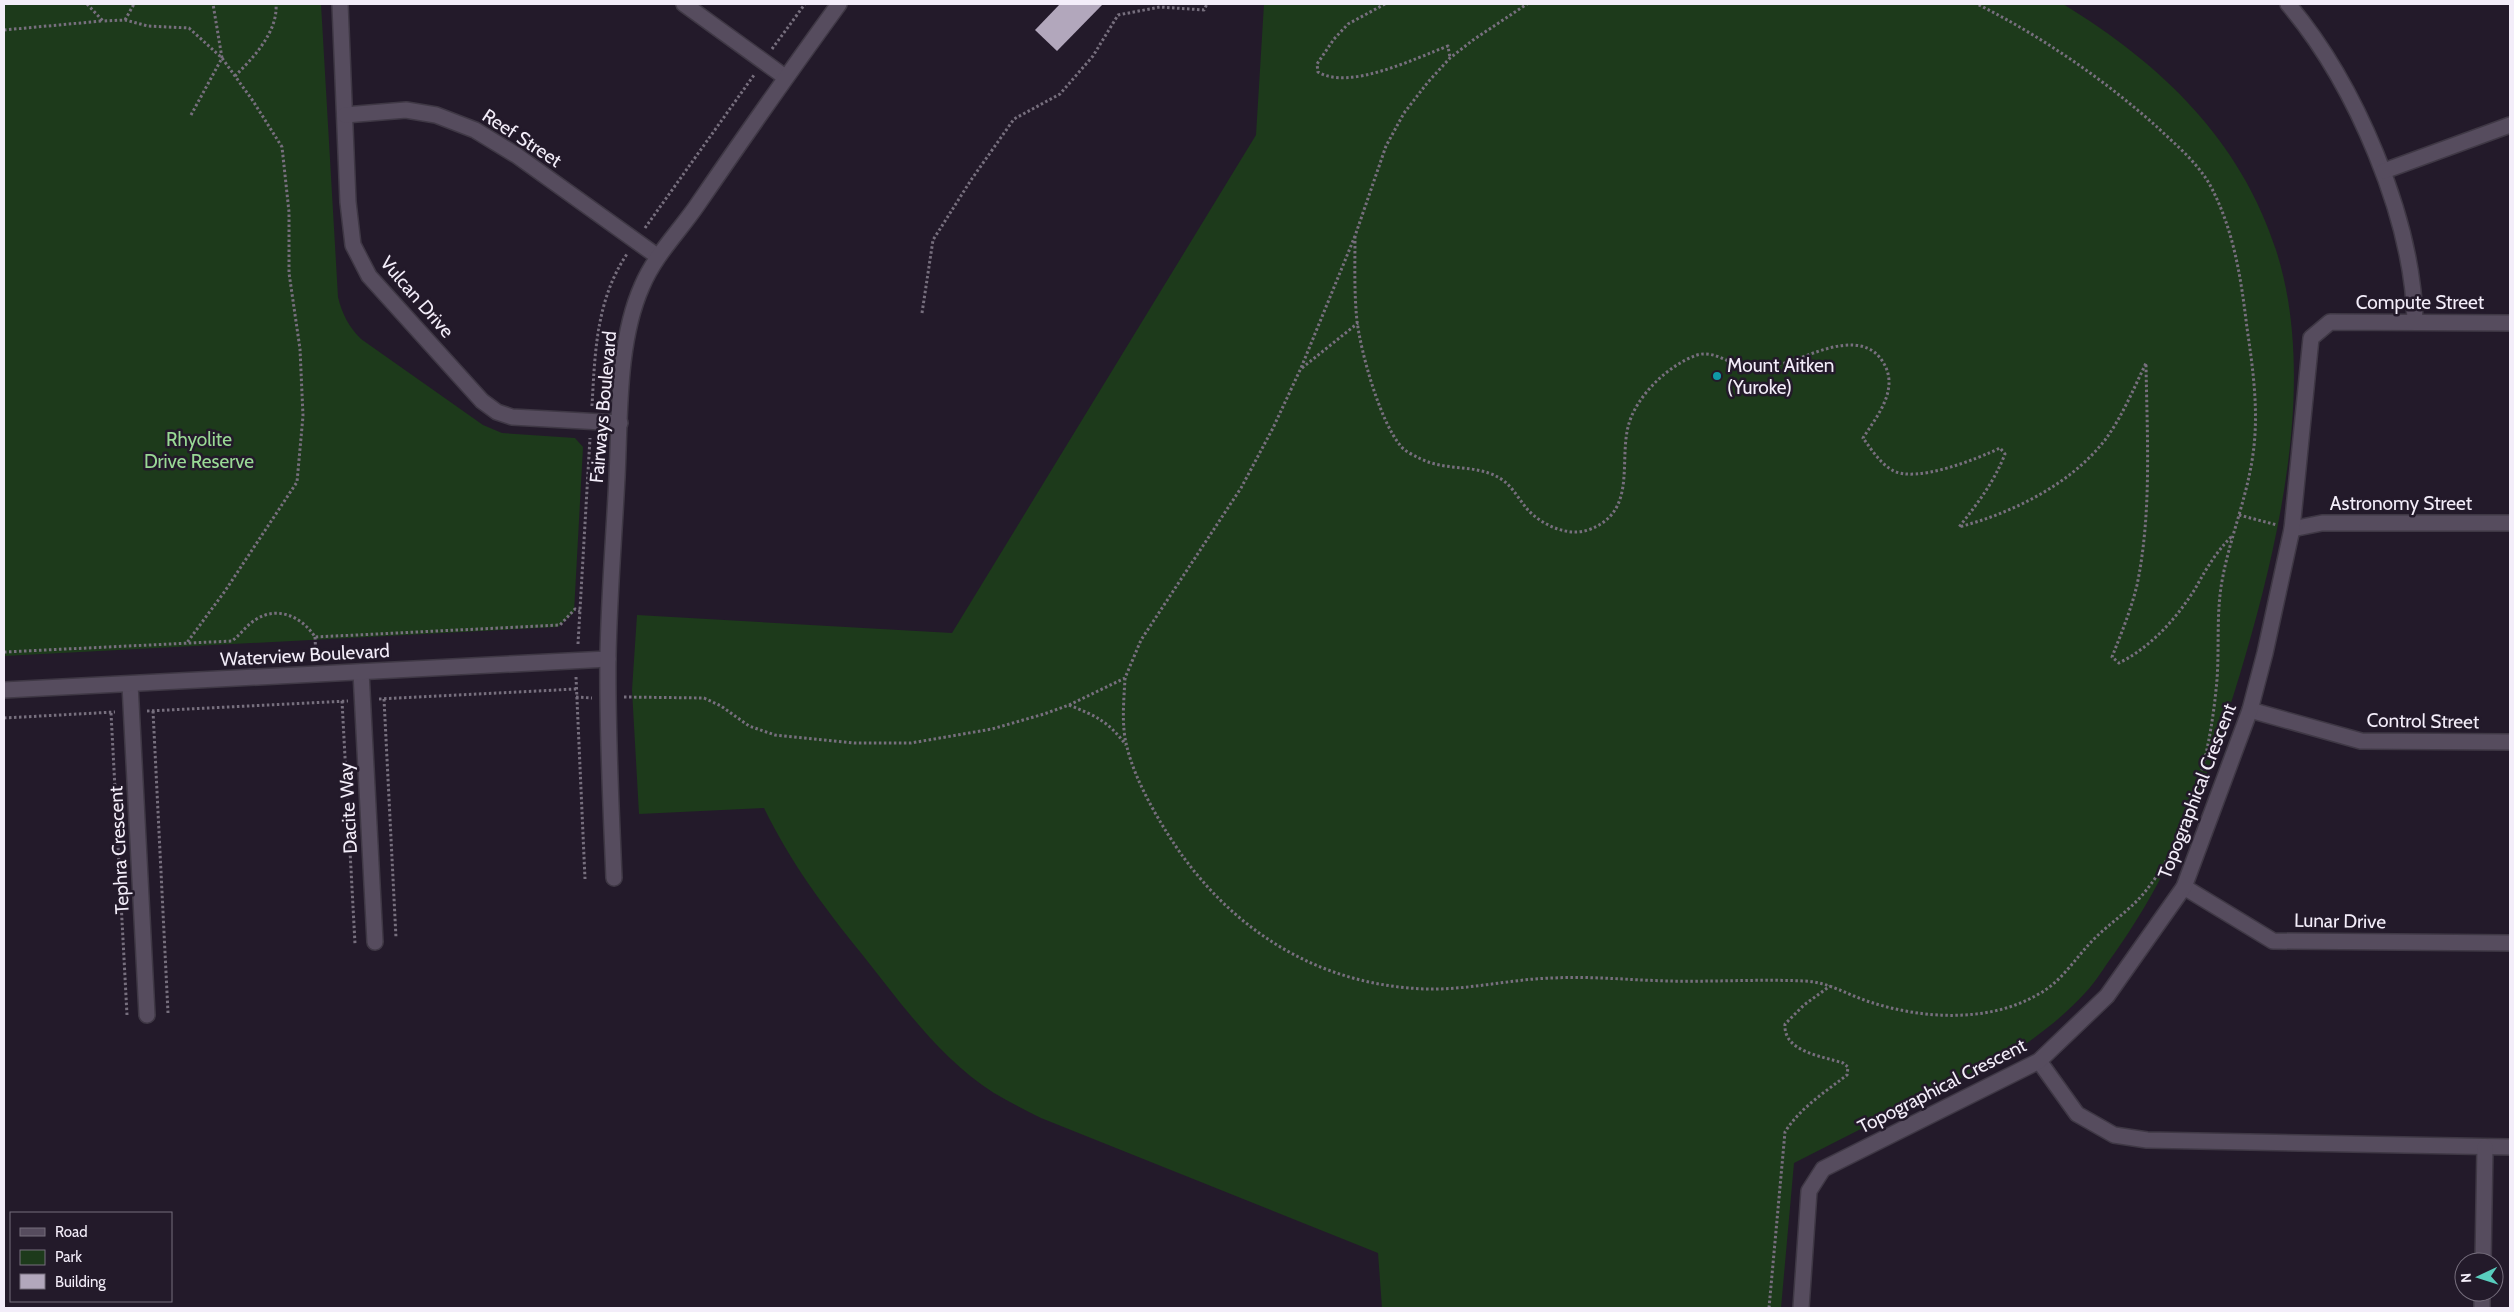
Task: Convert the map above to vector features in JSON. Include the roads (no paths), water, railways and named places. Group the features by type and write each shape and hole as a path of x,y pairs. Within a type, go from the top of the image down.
{"street":[{"name":"Vulcan Drive","path":"340,4 353,245 369,276 482,401 497,412 512,417 620,423"},
{"path":"684,4 785,77"},
{"name":"Fairways Boulevard","path":"614,878 608,746 608,659 624,360 631,317 642,285 658,256 690,215 785,77 839,4"},
{"path":"2288,4 2302,20 2335,73 2384,171 2409,259 2415,290 2415,322"},
{"name":"Reef Street","path":"345,115 406,110 436,115 475,130 516,155 658,256"},
{"path":"2384,171 2510,126"},
{"name":"Compute Street","path":"2330,322 2510,323"},
{"name":"Topographical Crescent","path":"1801,1308 1809,1191 1823,1169 2039,1061 2107,996 2184,887 2250,710 2265,653 2292,529 2311,338 2330,322"},
{"name":"Astronomy Street","path":"2292,529 2322,523 2510,523"},
{"name":"Waterview Boulevard","path":"4,690 608,659"},
{"name":"Dacite Way","path":"361,672 376,942"},
{"name":"Tephra Crescent","path":"130,684 147,1015"},
{"name":"Control Street","path":"2250,710 2361,741 2510,742"},
{"name":"Lunar Drive","path":"2184,887 2273,941 2510,943"},
{"path":"2039,1061 2077,1114 2114,1136 2147,1140 2510,1147"},
{"path":"2482,1252 2485,1147"}],"place":[{"name":"Mount Aitken (Yuroke)","path":"1717,376"}],"park label":[{"name":"Rhyolite Drive Reserve","path":"199,450"}]}
